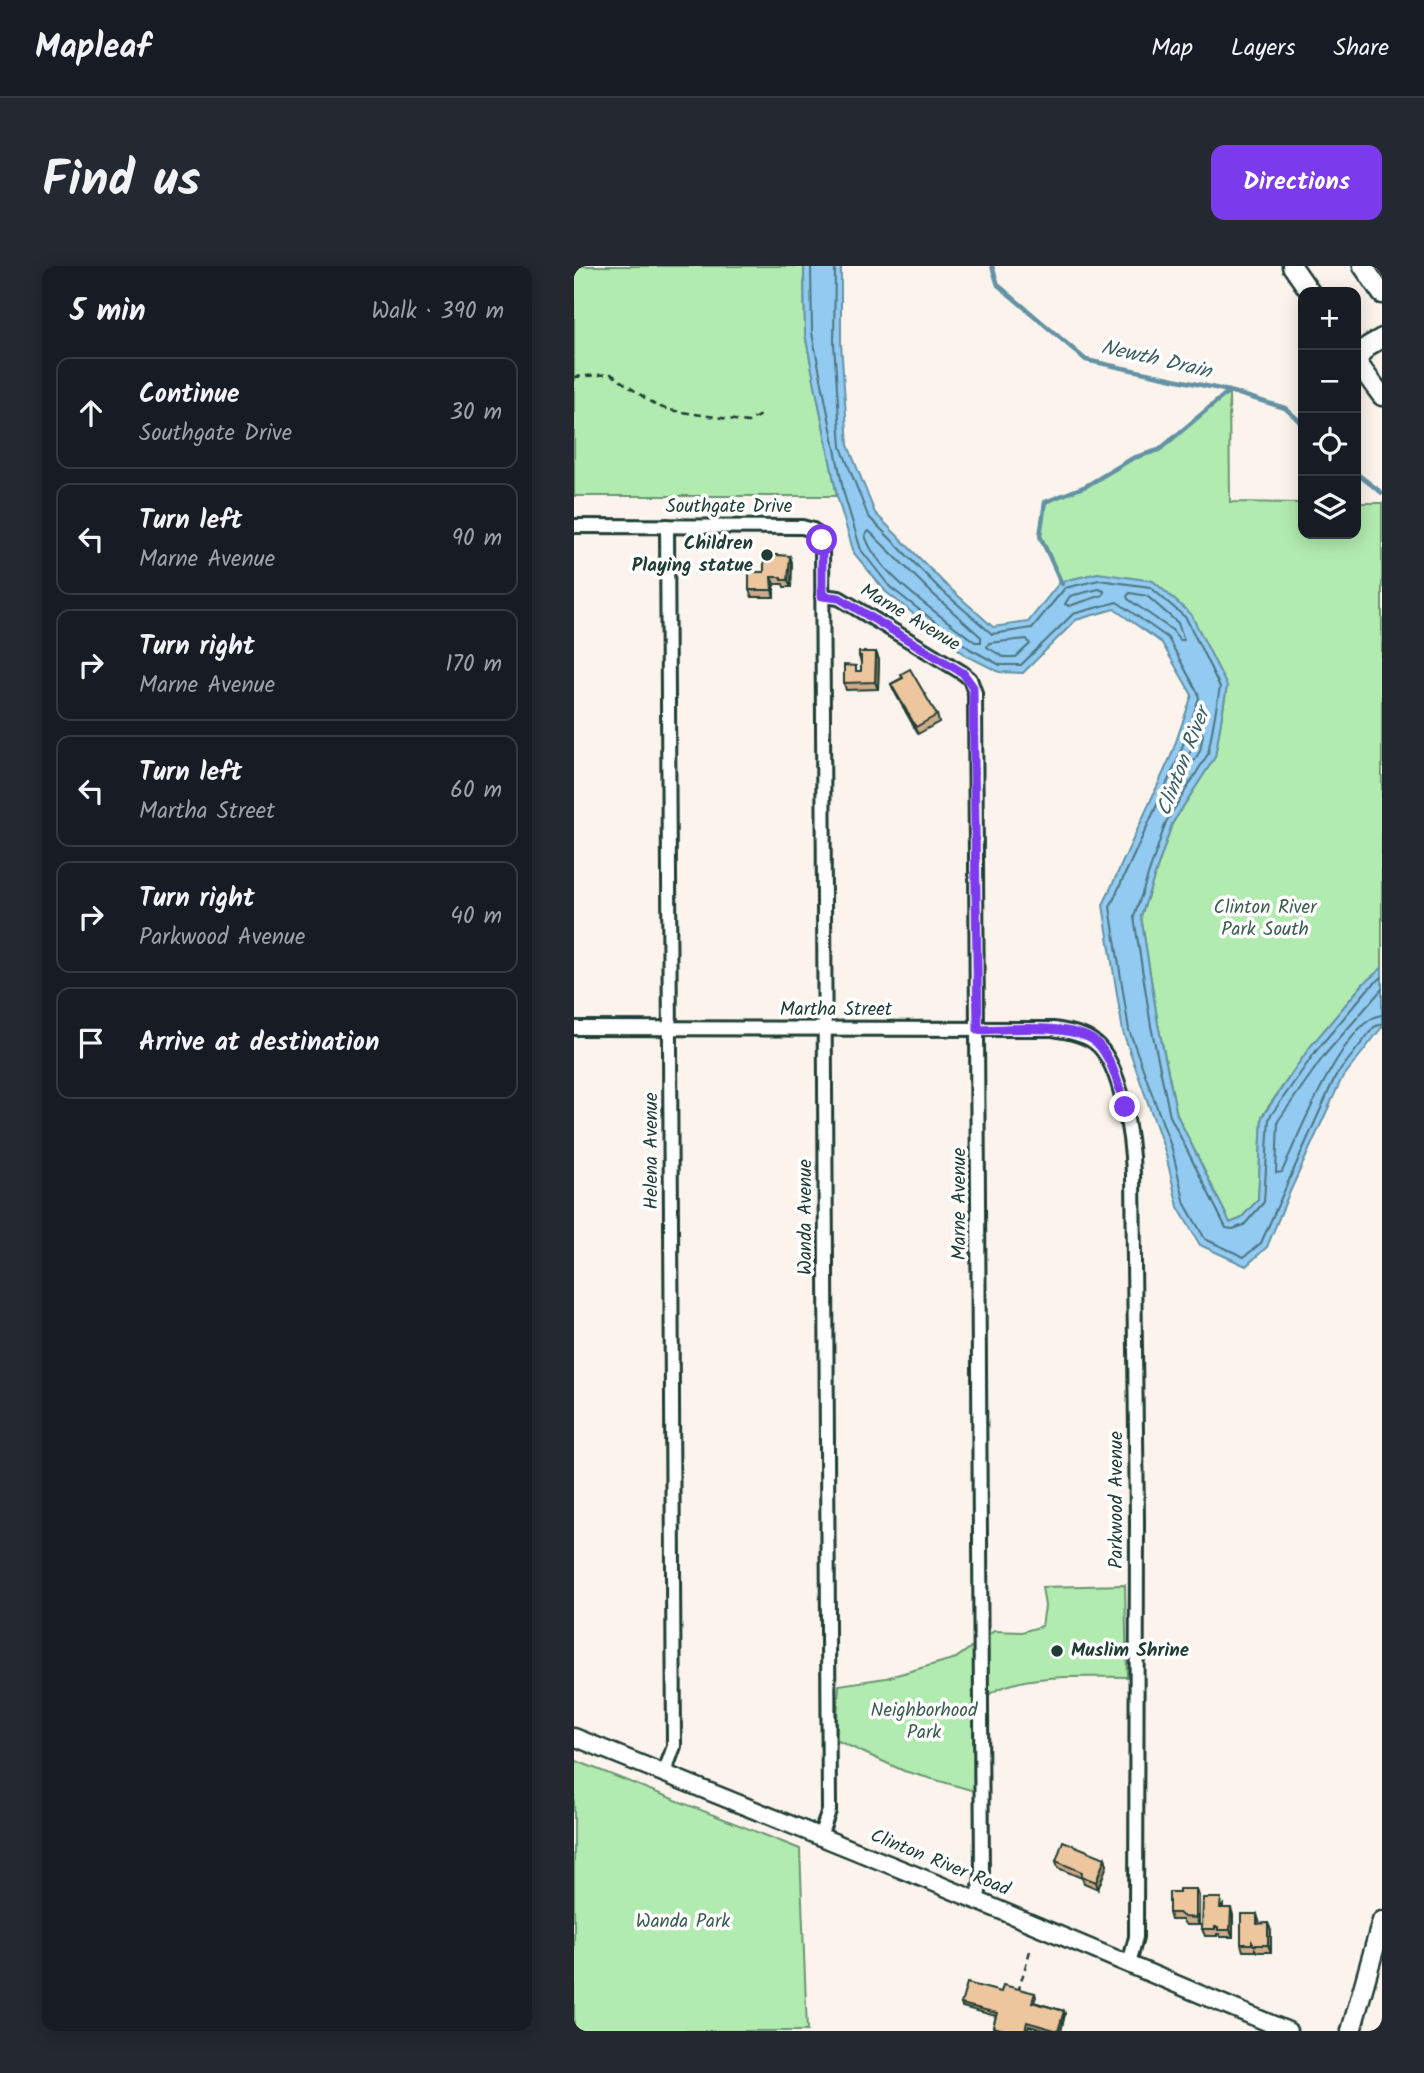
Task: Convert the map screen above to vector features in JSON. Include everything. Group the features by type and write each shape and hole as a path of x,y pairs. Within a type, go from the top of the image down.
{"main road":[{"path":"1292,266 1307,287"},
{"path":"1363,266 1382,294"},
{"path":"1361,355 1368,346 1382,338"},
{"path":"1361,368 1382,396"},
{"path":"1351,2031 1382,1921"}],"street":[{"name":"Southgate Drive","path":"574,526 808,527 822,540 822,596"},
{"name":"Helena Avenue","path":"664,1774 674,1746 667,526"},
{"name":"Wanda Avenue","path":"820,1836 829,1811 822,596"},
{"name":"Marne Avenue","path":"822,596 839,598 963,673 973,687 978,1030 982,1877 977,1900"},
{"name":"Martha Street","path":"574,1028 1053,1029 1096,1042"},
{"name":"Parkwood Avenue","path":"1096,1042 1116,1077 1125,1107 1131,1138 1133,1174 1137,1522 1136,1937 1129,1964"},
{"name":"Clinton River Road","path":"574,1737 977,1900 1288,2031"}],"path":[{"path":"574,377 611,374 655,405 670,410 748,422 762,414"},
{"path":"1018,1992 1030,1951"}],"green space":[{"path":"574,266 804,266 805,334 837,496 574,496"},
{"name":"Clinton River Park South","path":"1229,391 1230,502 1298,503 1298,539 1361,539 1361,503 1382,503 1382,968 1363,984 1310,1047 1262,1116 1258,1200 1240,1219 1230,1223 1177,1115 1158,1024 1141,916 1172,824 1215,757 1227,686 1098,573 1060,582 1040,536 1045,502 1086,486 1133,458 1159,450"},
{"name":"Neighborhood Park","path":"1125,1585 1127,1677 1040,1679 1006,1686 990,1694 974,1711 978,1792 904,1771 836,1740 839,1685 886,1678 956,1658 994,1631 1022,1632 1042,1626 1045,1606 1042,1587"},
{"name":"Wanda Park","path":"574,1760 800,1849 807,2031 574,2031"}],"water":[{"name":"Clinton River","path":"804,266 841,266 841,343 848,445 875,513 944,583 993,627 1028,622 1060,582 1098,573 1153,581 1191,614 1227,686 1215,757 1172,824 1141,916 1158,1024 1177,1115 1230,1223 1240,1219 1258,1200 1262,1117 1310,1047 1363,984 1382,968 1382,1027 1341,1080 1267,1247 1246,1266 1200,1245 1178,1207 1165,1151 1123,1032 1103,905 1171,756 1192,695 1162,643 1114,609 1076,620 1023,673 999,672 967,656 886,592 854,553 837,496 805,334"}],"building":[{"path":"764,554 790,556 788,580 771,577 772,590 749,590 749,572 764,572"},
{"path":"859,652 876,652 875,682 844,683 844,665 856,666 856,671 861,671"},
{"path":"910,669 937,715 916,727 891,684 903,678 901,674"},
{"path":"1063,1841 1105,1858 1096,1882 1081,1876 1082,1872 1056,1861"},
{"path":"1179,1889 1196,1889 1196,1918 1169,1913 1169,1892 1179,1892"},
{"path":"1203,1898 1221,1898 1220,1908 1231,1908 1230,1930 1218,1930 1218,1927 1202,1929"},
{"path":"1241,1914 1257,1914 1257,1924 1268,1923 1268,1945 1254,1945 1252,1942 1241,1944"},
{"path":"967,1983 1001,1992 1003,1985 1035,1993 1032,2002 1064,2011 1058,2031 1027,2022 1025,2031 993,2027 997,2013 961,2004"}],"waterway":[{"name":"Newth Drain","path":"992,266 998,285 1086,360 1229,391 1285,408 1298,420"},
{"path":"1062,584 1040,536 1045,502 1086,486 1133,458 1159,450 1229,391"},
{"name":"Newth Drain","path":"1360,476 1382,493"}],"place":[{"name":"Children Playing statue","path":"767,555"},
{"name":"Muslim Shrine","path":"1057,1651"}],"route":[{"path":"822,540 822,596 839,598 963,673 970,679 975,693 978,1030 1053,1029 1096,1042 1116,1077 1125,1107"}]}
